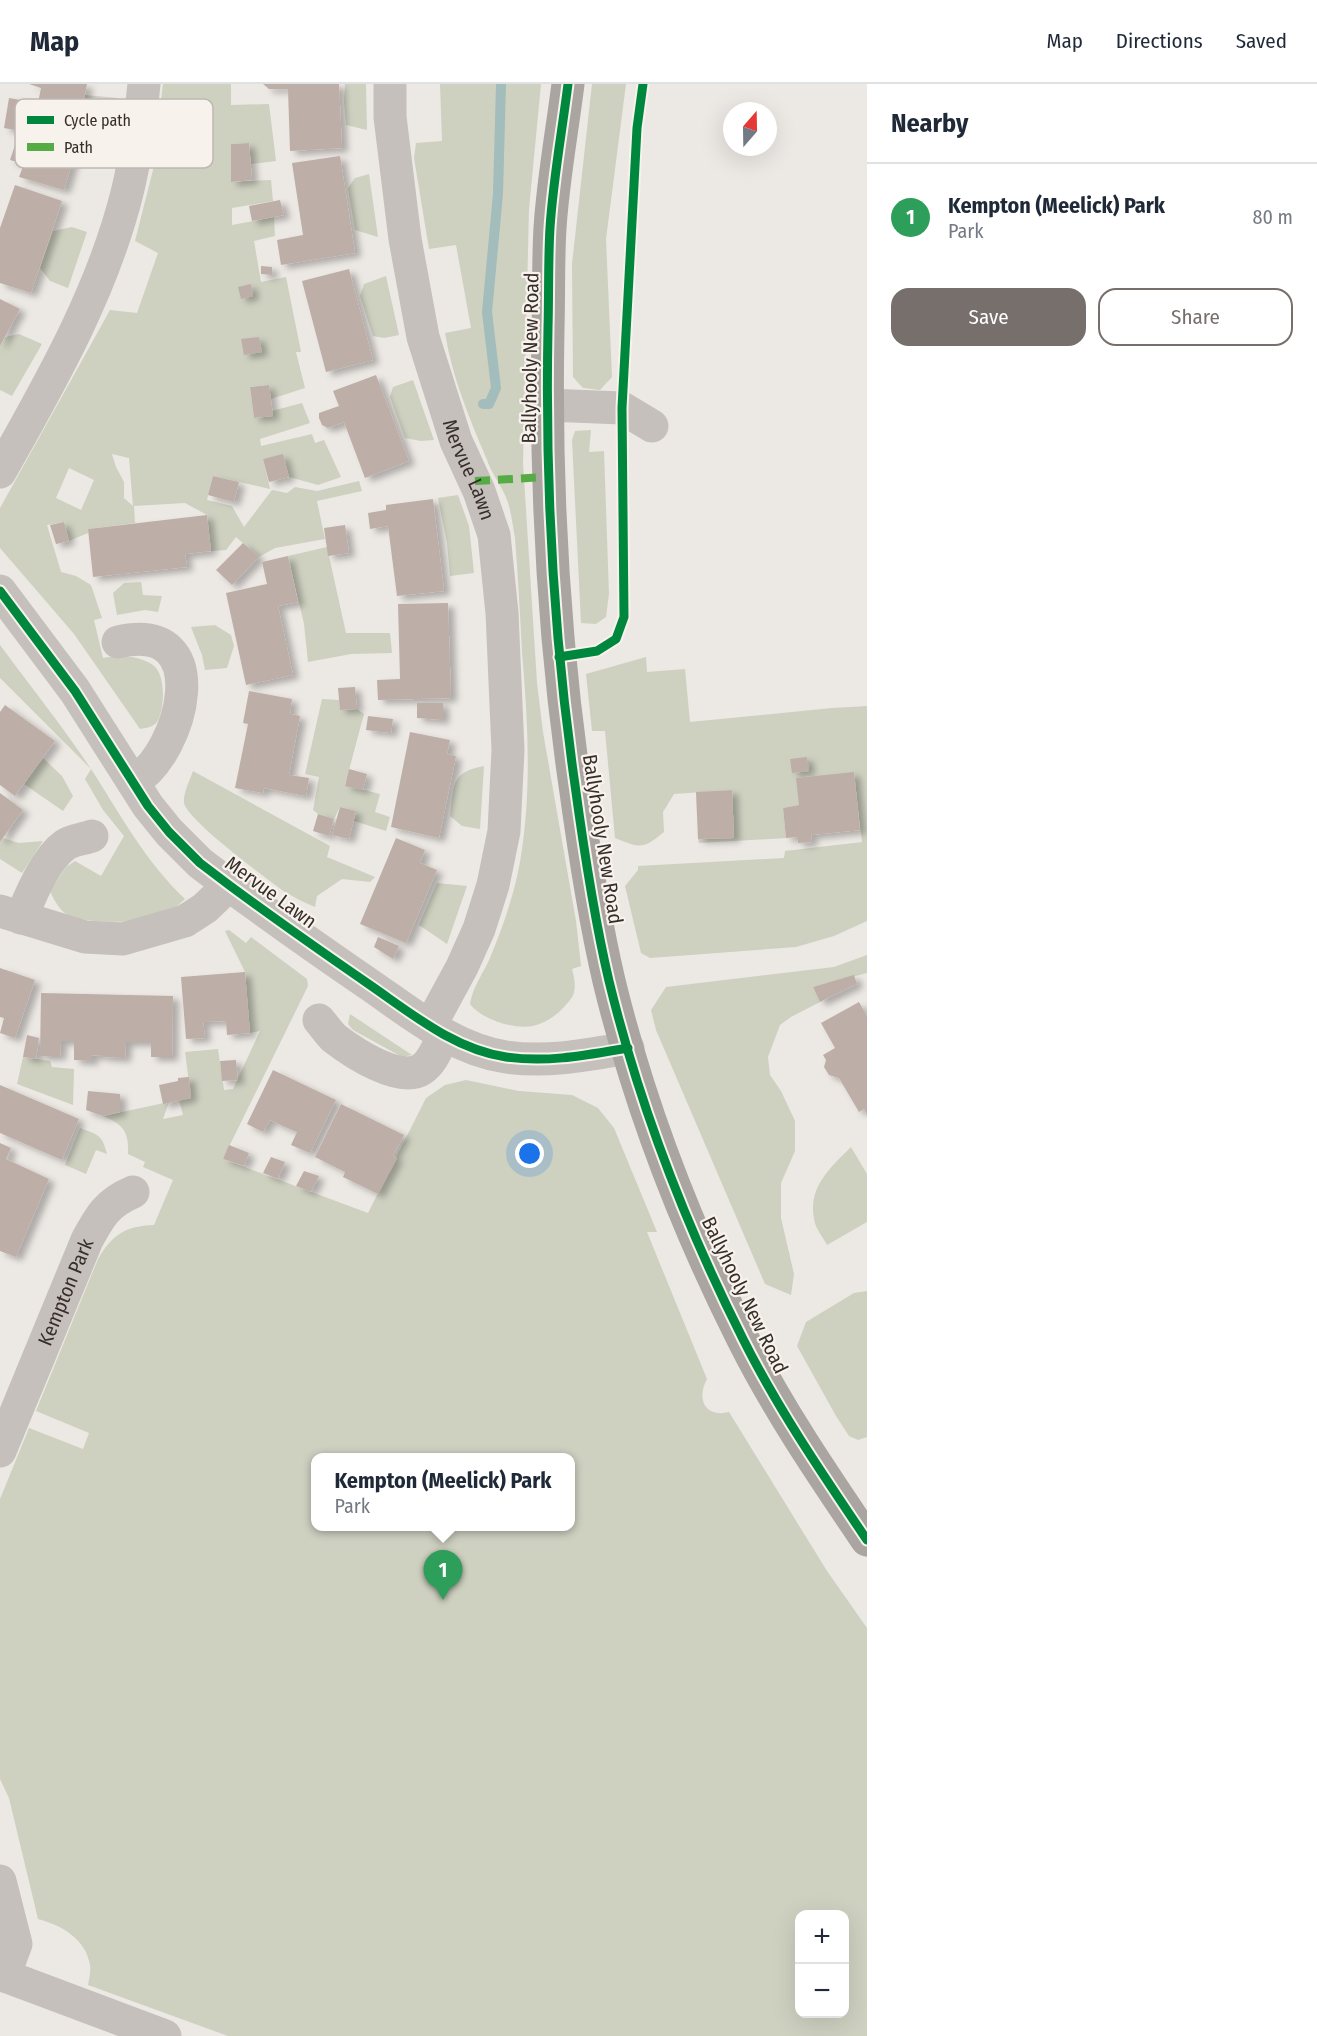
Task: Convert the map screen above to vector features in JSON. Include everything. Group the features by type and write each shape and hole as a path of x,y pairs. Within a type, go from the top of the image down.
{"main road":[{"name":"Ballyhooly New Road","path":"568,84 550,228 547,477 562,698 585,860 609,980 650,1119 709,1267 760,1372 827,1481 867,1540"}],"street":[{"path":"142,99 144,84"},
{"name":"Mervue Lawn","path":"319,1020 332,1036 348,1048 390,1071 405,1073 419,1071 428,1064 437,1030 479,928 493,885 504,831 508,777 507,738 502,613 494,535 485,505 456,441 423,337 402,217 390,117 390,84"},
{"path":"0,472 76,332 110,247 127,194 132,168"},
{"path":"547,405 622,408 652,426"},
{"name":"Mervue Lawn","path":"0,591 75,691 148,806 169,832 200,863 229,885 437,1030 473,1048 505,1057 539,1060 572,1058 628,1048"},
{"path":"118,642 142,639 159,643 173,653 180,666 182,683 177,712 163,748 154,765 144,776 134,782"},
{"name":"Mervue Lawn","path":"11,915 30,897 48,863 65,845 92,836"},
{"name":"Mervue Lawn","path":"11,915 86,937 123,939 185,921 205,908 229,885"},
{"name":"Kempton Park","path":"0,1451 9,1404 87,1240 102,1213 117,1199 133,1192"},
{"path":"0,1881 16,1944 2,1975 165,2036"}],"green space":[{"path":"163,84 231,84 231,105 269,104 276,161 251,164 249,143 231,144 231,182 271,180 273,201 232,208 232,225 274,217 275,236 254,241 261,282 286,277 301,352 296,352 305,388 271,399 268,385 250,387 254,418 273,416 272,411 302,403 310,423 260,439 261,446 312,434 315,443 324,440 341,477 318,485 289,477 283,455 263,459 270,489 213,476 207,500 232,506 244,527 272,490 287,493 295,487 317,491 359,481 362,491 317,501 325,539 275,548 259,557 236,537 226,550 211,551 207,515 185,503 134,506 135,523 88,529 88,533 69,541 64,522 47,525 61,572 76,576 91,585 102,618 94,620 103,658 122,656 141,659 153,665 160,676 163,701 160,716 154,725 140,729 74,634 0,548 0,508 110,310 137,313 158,253 135,241 153,168 213,168 213,99 161,99","holes":["112,454 129,458 133,506 124,498 124,482","69,468 94,480 81,510 56,498"]},
{"path":"345,84 366,84 367,130 346,125"},
{"path":"440,84 541,84 529,209 523,463 537,683 543,732 576,921 581,966 572,969 574,992 564,1007 546,1021 525,1027 508,1025 490,1019 470,1004 499,935 518,874 526,810 527,731 515,538 511,515 506,498 474,429 452,366 445,333 471,328 456,245 429,249 414,158 416,143 442,141"},
{"path":"592,84 626,84 606,239 612,377 600,390 583,388 573,377 572,264"},
{"path":"85,95 118,98 118,99 84,99"},
{"path":"369,174 378,237 355,230 348,188 355,178"},
{"path":"72,227 87,232 68,288 50,281 40,268 53,231"},
{"path":"386,276 399,335 384,338 373,336 360,296 364,284"},
{"path":"19,334 42,344 12,396 0,390 0,346 5,337"},
{"path":"413,380 434,440 421,441 405,438 390,397 393,387"},
{"path":"591,430 589,452 604,451 609,594 606,617 596,624 581,623 572,440 575,431"},
{"path":"458,495 469,526 474,573 450,576 447,543 438,498"},
{"path":"327,547 346,633 390,633 392,653 351,654 308,662 304,624 288,556"},
{"path":"141,582 143,595 162,596 158,612 145,610 117,615 113,593 124,583"},
{"path":"215,625 231,635 234,646 227,668 205,670 191,627"},
{"path":"0,645 59,724 91,769 0,678"},
{"path":"646,657 647,672 685,669 690,722 867,706 867,921 834,936 796,947 650,958 641,953 625,886 638,870 638,866 784,858 785,851 862,842 854,773 799,805 783,808 786,838 699,843 698,839 734,838 732,790 674,794 663,812 664,832 657,838 641,846 615,838 605,731 592,731 586,674"},
{"path":"322,699 339,700 340,710 357,709 364,714 345,785 380,794 375,812 390,817 386,831 354,821 356,811 340,807 334,819 313,810 319,777 305,774"},
{"path":"43,758 62,776 73,796 63,811 24,784"},
{"path":"484,766 480,829 462,826 450,816 456,782 465,772"},
{"path":"91,769 146,854 185,899 167,914 147,920 119,922 79,919 66,914 53,898 50,891 66,867 75,861 101,876 124,836 103,810 85,779"},
{"path":"193,771 330,846 327,857 375,877 370,882 342,879 317,896 315,907 289,894 229,849 189,811 184,799"},
{"path":"3,838 19,843 43,841 22,873 0,859 0,842"},
{"path":"437,883 467,886 447,944 419,925"},
{"path":"229,930 246,943 251,937 307,979 308,986 223,1159 368,1213 426,1098 445,1085 466,1080 519,1091 572,1095 598,1108 614,1128 657,1232 647,1232 707,1379 702,1393 705,1405 714,1412 729,1412 827,1571 867,1628 867,2036 228,2036 88,1985 90,1965 88,1956 78,1941 64,1929 38,1919 9,1798 0,1779 0,1499 29,1428 83,1449 89,1433 36,1411 98,1259 120,1233 135,1227 154,1225 173,1180 143,1167 145,1162 128,1154 124,1130 103,1116 169,1102 163,1119 183,1115 179,1100 191,1098 185,1052 218,1049 224,1090 233,1089 260,1031 250,1033 245,972 225,931"},
{"path":"867,955 867,973 813,987 820,1002 780,1025 768,1057 770,1075 781,1091 795,1121 795,1151 781,1183 781,1218 794,1274 791,1295 765,1284 656,1030 651,1010 666,987 834,967"},
{"path":"350,1014 412,1055 402,1057 353,1030 348,1024"},
{"path":"23,1057 50,1061 52,1067 74,1069 73,1105 17,1084"},
{"path":"80,1128 98,1136 107,1154 96,1150 86,1174 65,1165"},
{"path":"851,1147 867,1174 867,1222 827,1245 815,1222 814,1197 822,1179"},
{"path":"867,1291 867,1437 858,1440 849,1436 836,1416 797,1346 806,1322 854,1293"}],"building":[{"path":"29,84 87,84 84,99 39,99 41,88"},
{"path":"263,84 339,84 342,148 290,151 288,89 269,89"},
{"path":"9,98 15,99 15,130 4,128"},
{"path":"249,143 252,180 231,182 231,144"},
{"path":"15,145 15,161 10,160"},
{"path":"340,156 355,253 281,265 277,240 303,235 292,163"},
{"path":"22,168 71,168 64,190 19,177"},
{"path":"15,185 62,201 31,293 0,283 0,228"},
{"path":"280,200 284,215 252,221 249,206"},
{"path":"261,266 272,267 272,275 261,274"},
{"path":"349,269 373,360 326,372 302,281"},
{"path":"251,284 253,296 241,299 238,287"},
{"path":"0,299 20,309 0,346"},
{"path":"259,337 262,352 244,355 241,339"},
{"path":"376,375 409,461 365,478 344,422 328,428 322,425 319,413 339,406 333,391"},
{"path":"269,385 273,416 254,418 250,387"},
{"path":"283,454 289,477 269,482 263,459"},
{"path":"213,476 239,482 234,502 208,495"},
{"path":"433,499 444,591 397,596 388,526 370,529 368,513 386,510 386,505"},
{"path":"207,515 211,551 185,554 187,567 93,577 88,529"},
{"path":"64,522 69,541 56,544 50,525"},
{"path":"345,525 349,553 328,556 324,528"},
{"path":"243,543 259,557 232,585 216,570"},
{"path":"288,556 298,602 278,606 293,675 246,685 226,593 267,584 262,562"},
{"path":"448,603 451,698 378,700 377,680 400,679 398,604"},
{"path":"355,687 357,709 340,710 338,688"},
{"path":"249,691 292,699 290,714 300,716 289,775 309,778 306,796 264,788 263,793 235,788 248,724 243,723"},
{"path":"417,703 443,703 443,720 417,718"},
{"path":"5,705 55,741 15,796 0,785 0,712"},
{"path":"368,716 393,719 391,733 366,730"},
{"path":"410,732 450,740 447,754 456,756 439,838 391,827"},
{"path":"807,757 809,771 792,773 790,759"},
{"path":"349,769 367,774 363,790 345,786"},
{"path":"854,772 860,830 811,835 812,842 798,843 797,837 786,838 783,808 799,805 796,778"},
{"path":"732,790 734,838 698,839 696,792"},
{"path":"0,793 23,810 0,842"},
{"path":"340,807 356,811 349,839 332,835"},
{"path":"318,814 334,819 329,836 313,831"},
{"path":"396,838 425,850 420,863 437,870 406,943 360,924"},
{"path":"378,937 399,946 393,959 374,947"},
{"path":"0,968 35,980 15,1038 0,1033 4,1018 0,1017"},
{"path":"245,972 250,1033 227,1035 226,1021 203,1022 205,1038 186,1039 181,977"},
{"path":"854,975 857,984 820,1002 813,987"},
{"path":"41,993 173,996 172,1057 151,1057 151,1042 126,1042 125,1058 92,1055 92,1061 74,1060 74,1041 61,1041 60,1056 40,1056"},
{"path":"859,1002 867,1016 867,1114 864,1109 859,1112 839,1078 829,1075 824,1067 826,1060 823,1055 835,1048 821,1023"},
{"path":"27,1035 39,1038 36,1059 23,1057"},
{"path":"236,1060 238,1080 222,1081 220,1061"},
{"path":"273,1070 336,1100 310,1153 291,1145 297,1132 270,1120 263,1132 247,1124"},
{"path":"189,1077 191,1098 163,1104 159,1085 178,1081 178,1078"},
{"path":"0,1085 79,1119 62,1160 0,1133"},
{"path":"88,1091 120,1094 120,1112 103,1116 86,1110"},
{"path":"341,1104 404,1135 393,1156 397,1158 378,1194 343,1177 345,1172 315,1157"},
{"path":"0,1143 11,1148 6,1159 49,1179 16,1257 0,1251"},
{"path":"229,1145 249,1153 244,1166 223,1159"},
{"path":"271,1157 285,1162 278,1179 263,1173"},
{"path":"304,1171 319,1176 311,1192 296,1186"}],"waterway":[{"path":"483,404 489,404 496,388 487,312 498,194 501,84"}],"marked path":[{"path":"475,481 547,477"}],"cycle path":[{"path":"568,84 553,192 549,240 547,385 549,500 556,614 567,728 586,859 604,957 621,1027 650,1119 702,1253 771,1391 867,1540"},
{"path":"559,657 597,651 616,639 624,617 622,408 637,128 643,84"},
{"path":"0,591 75,691 148,806 169,832 200,863 246,898 434,1029 469,1046 487,1053 522,1059 567,1057 628,1048"}],"place":[{"name":"Kempton (Meelick) Park","path":"443,1600"}]}
